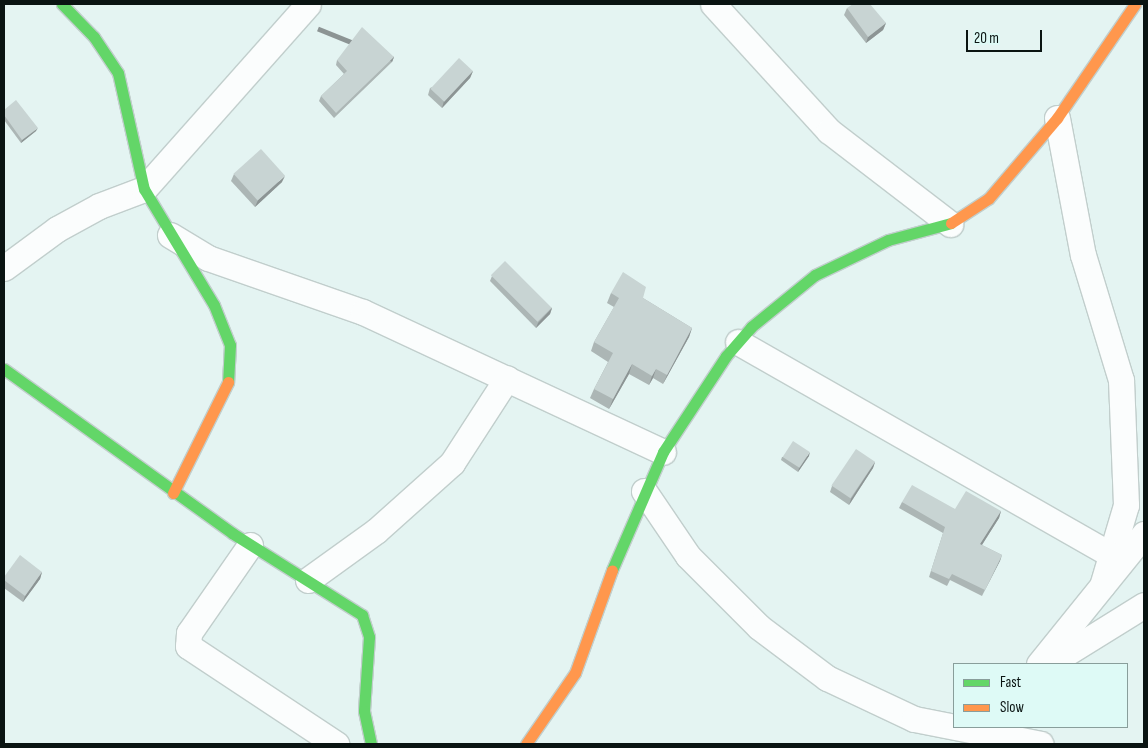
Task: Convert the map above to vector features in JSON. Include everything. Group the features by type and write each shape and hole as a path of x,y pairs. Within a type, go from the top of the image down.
{"street":[{"path":"62,4 94,37 118,73 144,189 168,234 214,305 232,359 224,396 173,492"},
{"path":"4,268 57,229 99,206 144,189 308,4"},
{"path":"713,4 829,131 950,224"},
{"path":"526,744 575,673 644,491 663,452 738,342 822,271 888,240 950,224 989,198 1057,118 1135,4"},
{"path":"1057,118 1083,255 1121,380 1126,505 1102,586"},
{"path":"168,234 208,258 363,312 663,452"},
{"path":"738,342 1111,555"},
{"path":"4,369 173,492 250,545 353,606 368,626 364,711 371,744"},
{"path":"308,580 376,531 452,463 507,378"},
{"path":"644,491 688,556 790,653 865,699 914,719 962,734 1041,744"},
{"path":"1040,663 1144,534"},
{"path":"250,545 189,633 188,646 336,744"},
{"path":"1052,663 1144,605"}],"building":[{"path":"853,4 870,4 886,23 868,37 847,8"},
{"path":"362,27 394,57 336,113 321,96 347,71 337,60"},
{"path":"459,58 473,71 444,102 430,89"},
{"path":"16,100 38,128 22,140 4,115 4,110"},
{"path":"261,149 285,176 258,201 234,174"},
{"path":"505,261 552,308 538,322 491,275"},
{"path":"623,272 646,287 643,298 692,328 667,375 656,369 652,376 632,364 613,399 594,389 613,353 594,342 619,298 611,293"},
{"path":"793,441 810,452 799,468 783,457"},
{"path":"856,449 875,462 850,498 831,485"},
{"path":"912,485 955,509 966,491 1001,511 980,544 1002,555 985,590 952,574 949,579 931,571 945,527 902,502"},
{"path":"20,555 42,572 25,596 4,580 4,577"}],"traffic: fast":[{"path":"62,4 94,37 118,73 144,189 214,305 230,345 228,382"},
{"path":"612,570 663,452 726,356 751,327 815,275 888,240 951,223"},
{"path":"4,369 232,533 362,615 369,637 364,711 371,744"}],"traffic: slow":[{"path":"951,223 989,198 1057,118 1135,4"},
{"path":"173,493 228,382"},
{"path":"526,744 575,673 612,570"}]}
